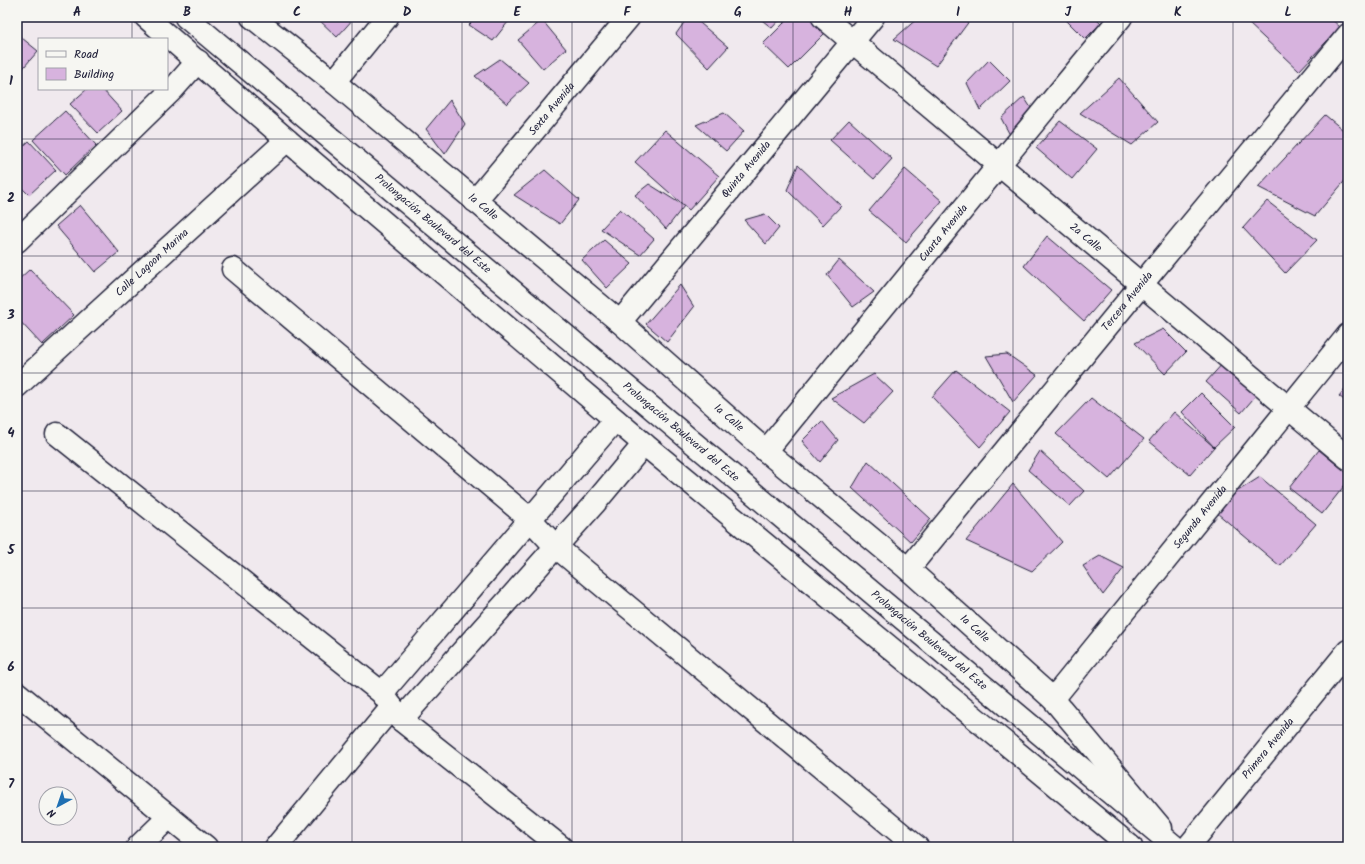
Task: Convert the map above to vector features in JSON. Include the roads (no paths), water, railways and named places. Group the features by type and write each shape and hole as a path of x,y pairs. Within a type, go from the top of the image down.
{"street":[{"path":"146,17 287,140 615,420 1131,847"},
{"name":"Prolongación Boulevard del Este","path":"186,17 1176,847"},
{"name":"1a Calle","path":"252,17 334,82 620,322 766,451 908,569 1053,700 1176,847"},
{"path":"334,82 387,17"},
{"name":"Sexta Avenida","path":"475,201 629,17"},
{"name":"2a Calle","path":"823,17 1348,458"},
{"name":"Quinta Avenida","path":"620,322 873,17"},
{"name":"Cuarta Avenida","path":"766,451 998,165 1121,17"},
{"name":"Tercera Avenida","path":"908,569 1348,35"},
{"path":"17,241 174,88 198,62"},
{"name":"Calle Lagoon Marina","path":"17,386 287,140"},
{"path":"233,269 530,519 556,546 917,847"},
{"name":"Segunda Avenida","path":"1053,700 1348,335"},
{"path":"276,847 392,707 530,519 615,420"},
{"path":"57,434 561,847"},
{"path":"392,707 556,546 644,444"},
{"name":"Primera Avenida","path":"1188,847 1348,651"},
{"path":"17,693 206,847"},
{"path":"138,847 169,817"}]}
